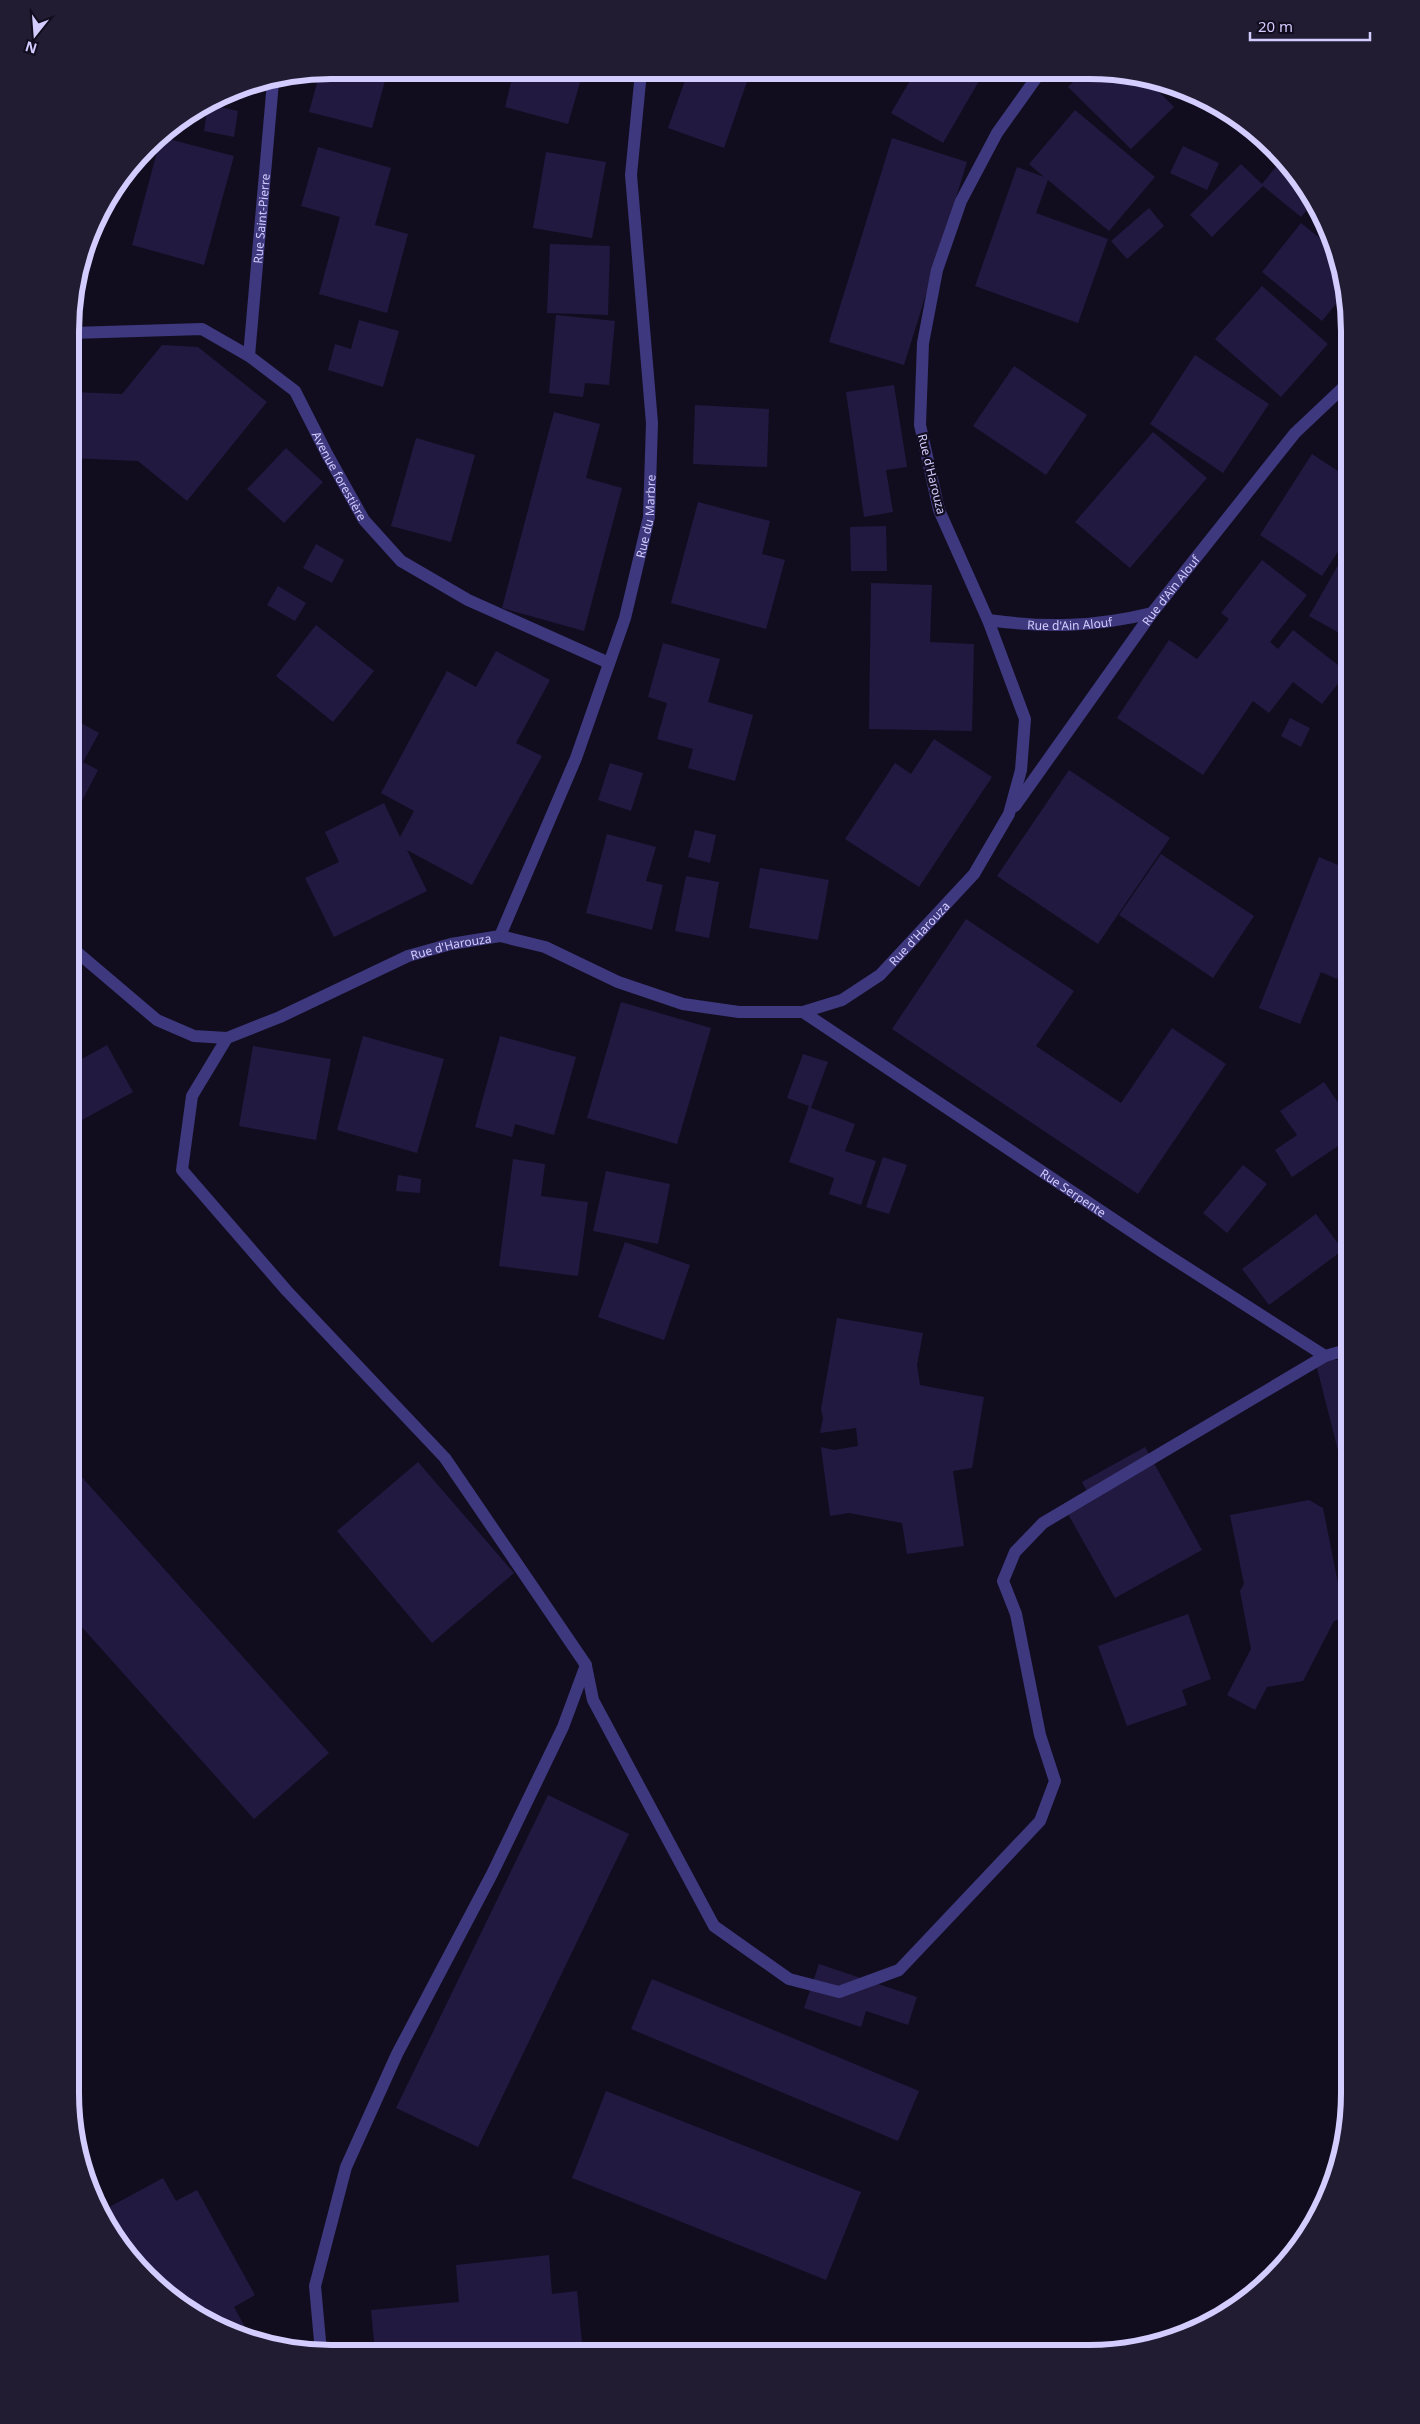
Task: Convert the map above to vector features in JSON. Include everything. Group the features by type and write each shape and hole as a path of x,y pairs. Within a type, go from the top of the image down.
{"street":[{"name":"Rue du Marbre","path":"500,936 576,758 625,618 649,518 652,423 631,175 640,79"},
{"name":"Rue d'Harouza","path":"79,953 157,1020 194,1036 226,1038 280,1017 408,956 451,944 500,936 545,947 618,982 684,1004 739,1012 803,1012 842,1000 880,975 974,874 1009,814 1021,770 1025,719 988,620 939,510 920,425 924,344 937,270 961,201 997,133 1035,79"},
{"name":"Rue Saint-Pierre","path":"249,356 273,86"},
{"name":"Avenue forestière","path":"79,333 202,328 249,356 295,391 364,520 401,561 468,600 609,663"},
{"name":"Rue d'Aïn Alouf","path":"1009,814 1152,613 1295,433 1341,390"},
{"name":"Rue d'Ain Alouf","path":"988,620 1029,626 1077,626 1116,622 1152,613"},
{"name":"Rue Serpente","path":"803,1012 1161,1251 1325,1356"},
{"path":"226,1038 192,1096 182,1170 287,1291 445,1458 586,1665 593,1700 714,1926 789,1979 838,1992 899,1970 1040,1821 1055,1780 1040,1735 1016,1614 1003,1581 1015,1552 1043,1523 1325,1356 1341,1352"},
{"path":"321,2345 314,2286 346,2167 397,2054 492,1874 563,1728 586,1665"}],"building":[{"path":"318,79 386,79 372,128 309,112"},
{"path":"512,79 581,79 568,124 505,107"},
{"path":"686,79 748,79 724,148 668,128"},
{"path":"911,79 976,79 979,81 943,143 891,113"},
{"path":"1076,79 1105,79 1154,87 1174,107 1131,149 1068,87"},
{"path":"217,107 238,111 234,137 204,131 207,112"},
{"path":"1075,110 1155,177 1109,231 1048,180 1036,213 1108,239 1078,323 975,286 1017,167 1044,177 1029,164"},
{"path":"892,138 967,162 904,365 829,342"},
{"path":"168,139 234,156 204,265 132,245 158,148 165,141"},
{"path":"1183,146 1219,163 1207,190 1170,173"},
{"path":"318,147 391,168 375,225 408,234 387,313 319,294 340,217 301,206"},
{"path":"546,152 606,162 592,238 533,228"},
{"path":"1241,164 1262,184 1278,164 1299,191 1309,208 1301,217 1263,186 1212,237 1190,215"},
{"path":"1149,208 1164,226 1127,259 1111,241"},
{"path":"1301,223 1325,242 1333,266 1339,300 1322,321 1262,272"},
{"path":"550,244 610,246 608,315 547,313"},
{"path":"1262,286 1328,344 1281,397 1215,339"},
{"path":"556,315 615,321 609,385 585,383 583,397 549,393"},
{"path":"359,320 399,331 383,387 328,370 335,344 351,349"},
{"path":"162,345 198,347 267,402 187,501 138,461 79,458 79,392 122,394"},
{"path":"1195,355 1269,404 1223,473 1150,424"},
{"path":"1014,366 1087,415 1046,475 973,426"},
{"path":"894,385 907,467 886,470 893,512 864,517 846,392"},
{"path":"695,405 769,409 767,467 693,464"},
{"path":"554,412 600,424 586,478 622,488 584,631 502,608"},
{"path":"1153,432 1207,478 1130,568 1075,522"},
{"path":"416,438 475,455 451,542 391,526"},
{"path":"286,448 323,482 284,523 247,489"},
{"path":"1312,454 1341,473 1341,547 1322,576 1260,535"},
{"path":"698,502 770,521 762,554 785,560 766,629 671,603"},
{"path":"886,526 887,571 851,571 850,527"},
{"path":"316,544 344,560 332,583 303,568"},
{"path":"1262,560 1307,595 1270,642 1278,649 1293,630 1341,667 1341,680 1322,704 1293,682 1269,713 1253,701 1203,775 1117,718 1169,640 1197,659 1229,619 1221,613"},
{"path":"1341,560 1341,634 1309,616"},
{"path":"871,583 932,585 930,642 974,644 972,731 869,729"},
{"path":"278,586 306,603 295,621 267,605"},
{"path":"316,625 374,671 333,722 276,676"},
{"path":"663,643 720,659 708,702 753,715 735,781 688,768 693,749 657,739 667,703 648,697"},
{"path":"496,651 550,680 516,743 542,756 472,885 407,850 427,891 334,937 305,878 339,862 325,832 384,803 400,837 414,811 381,793 447,671 476,687"},
{"path":"1290,718 1310,728 1301,747 1281,736"},
{"path":"79,722 99,733 83,762 98,770 79,807"},
{"path":"934,739 992,777 919,887 845,839 895,763 911,774"},
{"path":"610,763 643,773 631,811 598,800"},
{"path":"1069,770 1170,838 1098,944 997,876"},
{"path":"695,830 716,835 710,863 688,857"},
{"path":"607,834 656,847 646,881 663,885 652,930 586,913"},
{"path":"1161,854 1254,916 1213,978 1119,915"},
{"path":"1319,857 1341,866 1341,969 1337,979 1321,972 1300,1024 1259,1008"},
{"path":"760,868 829,880 818,940 749,928"},
{"path":"686,876 719,882 709,938 675,931"},
{"path":"966,919 1074,991 1036,1046 1121,1103 1172,1028 1226,1064 1138,1194 892,1029"},
{"path":"621,1002 711,1028 677,1144 587,1118"},
{"path":"363,1036 444,1059 417,1153 337,1130"},
{"path":"500,1036 576,1057 554,1135 515,1124 512,1137 475,1127"},
{"path":"107,1045 133,1092 79,1122 79,1061"},
{"path":"253,1046 331,1059 316,1140 239,1126"},
{"path":"803,1054 828,1062 811,1108 855,1124 845,1151 876,1161 861,1205 829,1194 834,1178 789,1162 809,1106 787,1098"},
{"path":"1324,1082 1341,1107 1341,1144 1292,1177 1275,1150 1297,1135 1280,1111"},
{"path":"883,1157 907,1165 889,1214 866,1207"},
{"path":"513,1159 545,1164 541,1196 588,1202 578,1276 499,1266"},
{"path":"1243,1165 1267,1184 1227,1233 1203,1213"},
{"path":"606,1171 670,1184 658,1244 593,1231"},
{"path":"398,1175 421,1179 420,1193 396,1191"},
{"path":"1316,1214 1341,1247 1341,1251 1269,1305 1242,1269"},
{"path":"625,1242 690,1265 664,1340 598,1317"},
{"path":"837,1318 923,1333 917,1365 920,1385 984,1397 972,1468 953,1471 964,1546 907,1554 902,1523 849,1513 830,1516 821,1447 834,1450 858,1446 856,1428 820,1433 823,1418 821,1409"},
{"path":"1315,1360 1341,1360 1341,1462"},
{"path":"1145,1447 1202,1550 1115,1598 1068,1514 1092,1501 1082,1482"},
{"path":"418,1462 514,1573 432,1643 337,1531"},
{"path":"79,1474 329,1753 254,1819 79,1624"},
{"path":"1309,1500 1323,1508 1341,1598 1341,1619 1334,1621 1303,1681 1267,1687 1255,1710 1227,1695 1251,1649 1240,1591 1244,1584 1230,1515"},
{"path":"1188,1614 1211,1679 1182,1690 1187,1705 1127,1726 1098,1646"},
{"path":"548,1795 629,1834 478,2147 396,2108"},
{"path":"819,1964 917,1997 908,2025 866,2011 861,2027 804,2008"},
{"path":"652,1979 919,2091 898,2141 631,2029"},
{"path":"606,2091 861,2192 826,2280 572,2178"},
{"path":"163,2178 176,2201 197,2190 255,2295 234,2307 247,2331 191,2303 165,2283 141,2259 121,2233 107,2208"},
{"path":"549,2255 552,2294 577,2291 582,2345 374,2345 371,2310 459,2302 456,2265"}]}
